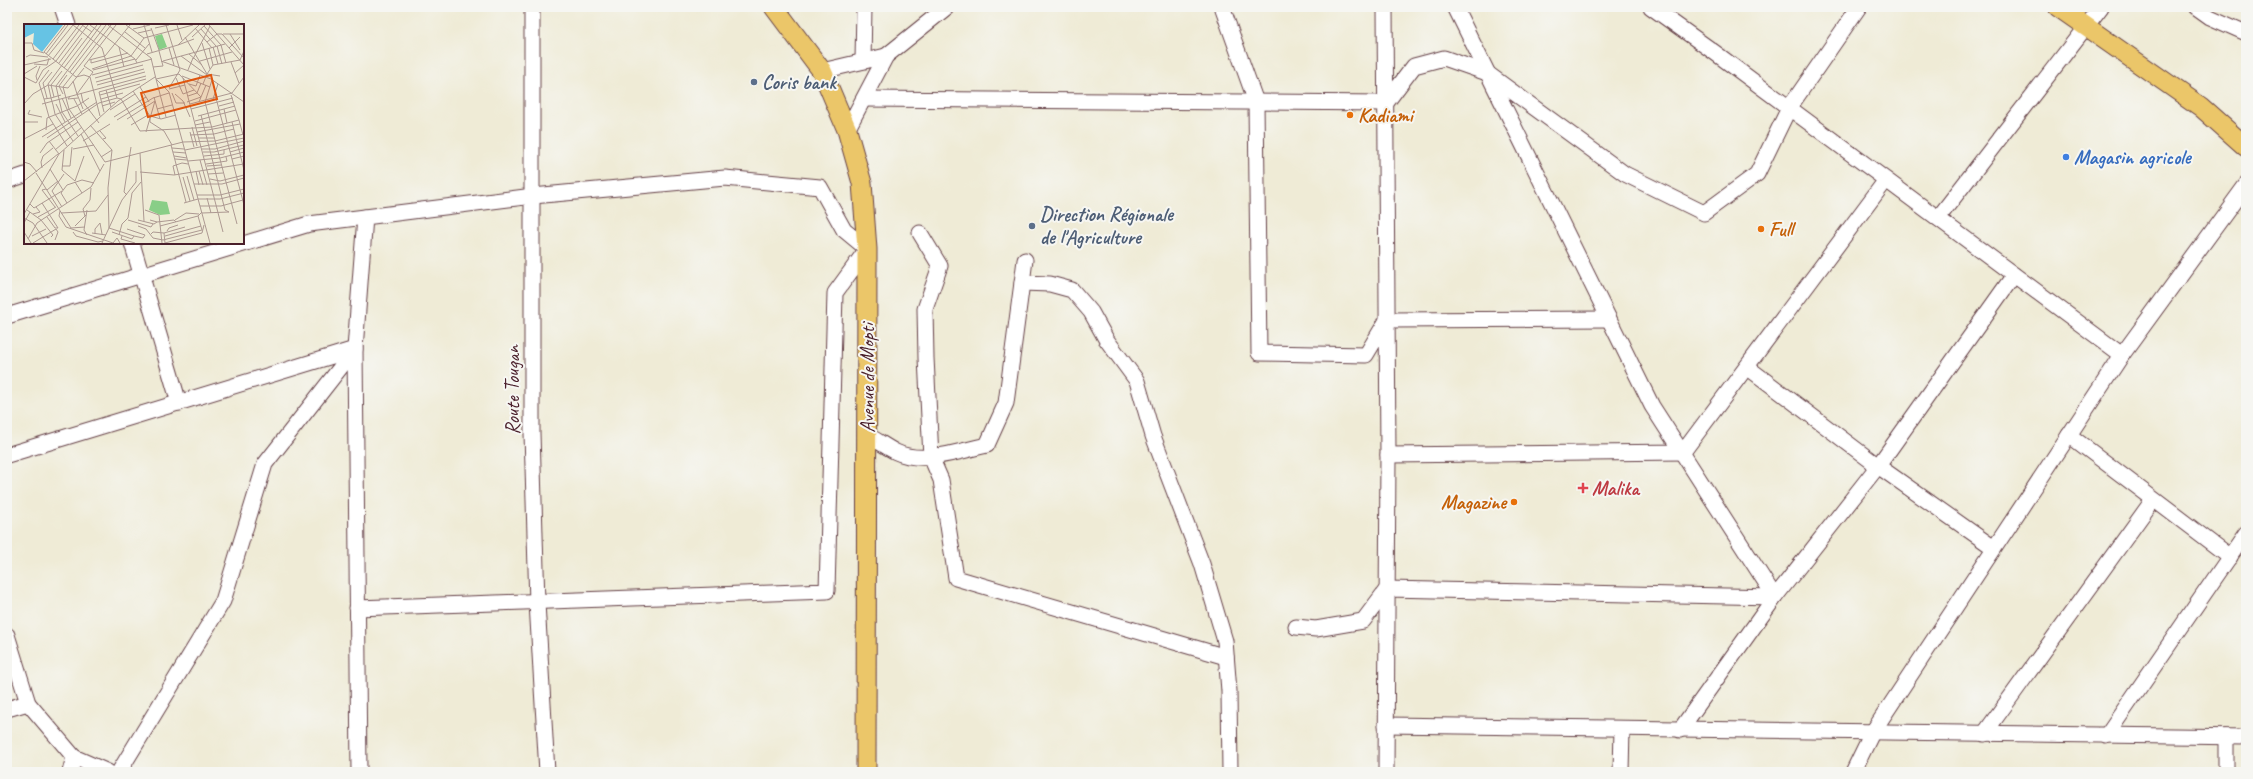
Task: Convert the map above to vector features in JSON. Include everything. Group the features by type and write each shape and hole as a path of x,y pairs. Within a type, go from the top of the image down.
{"main road":[{"name":"Avenue de Mopti","path":"774,7 822,71 847,130 862,183 867,249 866,772"},
{"path":"2058,7 2201,107 2246,147"}],"street":[{"path":"62,7 68,24"},
{"name":"Route Tougan","path":"532,7 532,433 537,603 547,772"},
{"path":"863,61 864,7"},
{"path":"847,130 886,56 947,7"},
{"path":"1222,7 1256,102 1259,353 1366,355 1387,320"},
{"path":"1385,7 1388,455 1386,772"},
{"path":"1455,7 1652,406 1775,597"},
{"path":"1651,7 1790,108 2122,355"},
{"path":"1386,103 1414,66 1444,58 1487,73 1625,174 1704,214 1757,174 1790,108 1859,7"},
{"path":"1938,218 2101,7"},
{"path":"2196,7 2210,17 2246,33"},
{"path":"822,71 886,56"},
{"path":"864,99 1386,103"},
{"path":"7,181 24,175"},
{"path":"244,244 309,224 533,196 725,178 820,187 844,230 867,249 835,293 827,591 537,603 357,608"},
{"path":"1683,452 1886,180"},
{"path":"1853,772 1872,733 2122,355 2246,185"},
{"path":"359,772 354,349 365,217"},
{"path":"920,233 940,266 925,309 931,457 941,480 956,578 1226,657"},
{"path":"132,244 179,403"},
{"path":"7,316 244,244"},
{"path":"867,435 897,453 912,457 931,457 987,445 1006,403 1025,260"},
{"path":"1680,730 1775,597 1878,466 2014,275"},
{"path":"1022,283 1050,284 1072,290 1091,312 1106,339 1137,381 1153,436 1202,564 1225,641 1230,772"},
{"path":"1387,320 1609,319"},
{"path":"7,455 354,349"},
{"path":"120,772 223,601 265,464 354,349"},
{"path":"1747,367 1878,466 1994,548"},
{"path":"2069,436 2230,557"},
{"path":"1388,455 1683,452"},
{"path":"1984,734 2153,500"},
{"path":"2106,736 2246,534"},
{"path":"1387,588 1775,597"},
{"path":"1296,627 1316,629 1363,621 1387,588"},
{"path":"7,635 28,703 74,757 108,772"},
{"path":"7,709 28,703"},
{"path":"1386,725 1872,733 2246,737"},
{"path":"1621,772 1622,729"},
{"path":"2226,737 2226,772"},
{"path":"70,772 74,757"}],"place":[{"name":"Coris bank","path":"754,82"},
{"name":"Kadiami","path":"1350,115"},
{"name":"Magasin agricole","path":"2066,157"},
{"name":"Direction Régionale de l'Agriculture","path":"1032,226"},
{"name":"Full","path":"1761,229"},
{"name":"Malika","path":"1583,488"},
{"name":"Magazine","path":"1514,502"}]}
